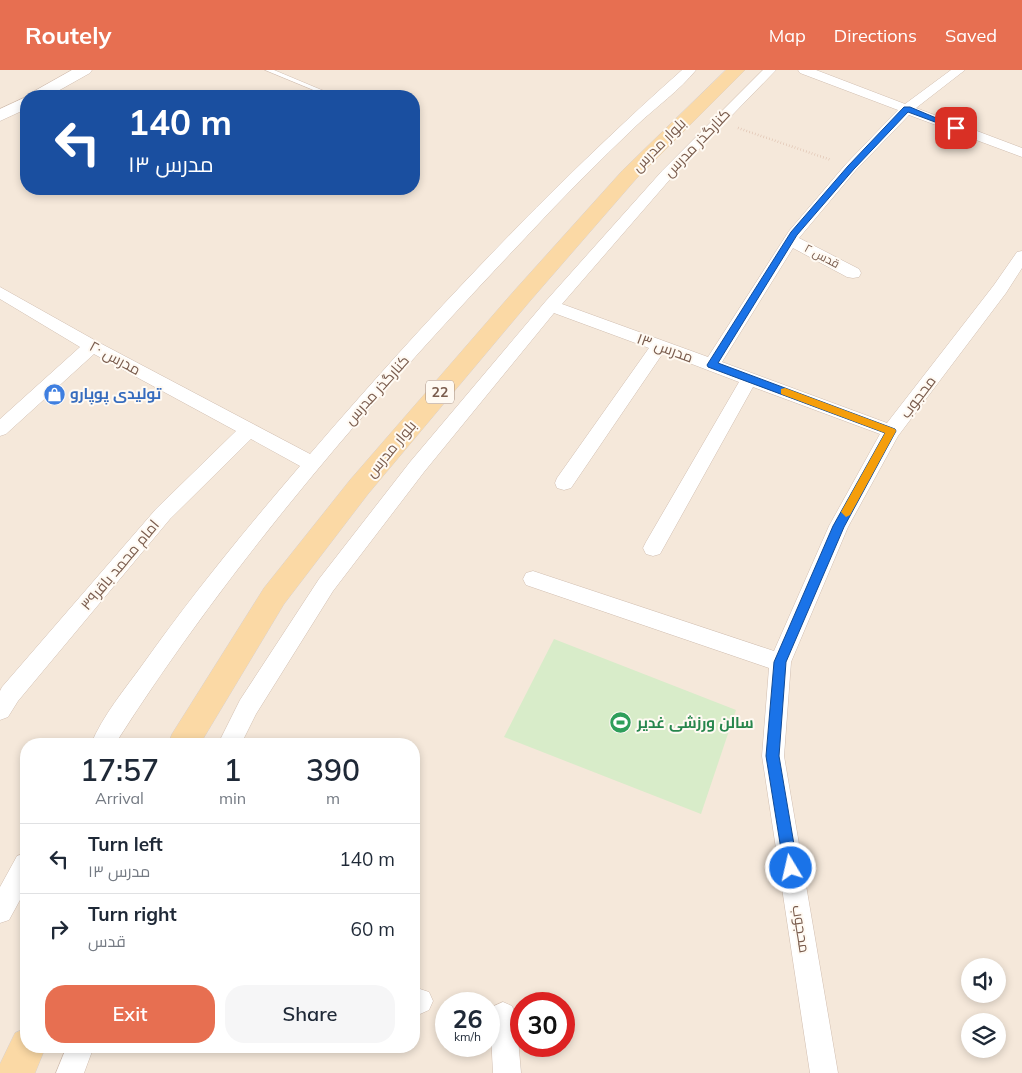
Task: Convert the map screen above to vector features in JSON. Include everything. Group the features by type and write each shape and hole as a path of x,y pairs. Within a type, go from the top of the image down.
{"main road":[{"name":"بلوار مدرس","path":"187,738 274,596 359,487 522,296 630,174 736,70"},
{"path":"15,1073 25,1053"}],"street":[{"path":"48,90 84,70"},
{"name":"کنارگذر مدرس","path":"106,738 128,701 222,572 311,463 477,278 601,154 690,70"},
{"name":"کنارگذر مدرس","path":"232,738 248,707 326,585 422,460 551,306 667,174 770,70"},
{"path":"804,70 1022,153"},
{"path":"712,365 790,240 851,167 907,109 959,70"},
{"path":"0,116 20,105"},
{"name":"قدس ۲","path":"790,240 853,273"},
{"name":"محجوب","path":"824,1073 773,756 780,662 838,526 891,431 1000,289 1022,256"},
{"name":"مدرس ۲۰","path":"0,292 92,346 311,463"},
{"name":"مدرس ۱۳","path":"551,306 891,431"},
{"path":"0,429 92,346"},
{"path":"564,483 659,346"},
{"path":"653,548 749,379"},
{"name":"امام محمد باقر۳۹","path":"3,698 163,514 250,429"},
{"path":"532,579 780,662"},
{"path":"0,911 20,876"},
{"path":"503,1015 507,1073"},
{"path":"70,1073 78,1053"}],"lane":[{"path":"268,70 318,90"}],"path":[{"path":"718,121 851,167"}],"shaded area":[{"path":"0,70 1022,70 1022,1073 0,1073"}],"green space":[{"name":"سالن ورزشی غدیر","path":"554,639 736,710 701,814 504,737"}],"slow traffic":[{"path":"785,392 891,431 846,512"}],"place":[{"name":"تولیدی پوپارو","path":"54,394"},
{"name":"سالن ورزشی غدیر","path":"621,723"}],"route":[{"path":"791,868 773,756 780,662 838,526 891,431 712,365 794,234 851,167 907,109 956,128"}]}
